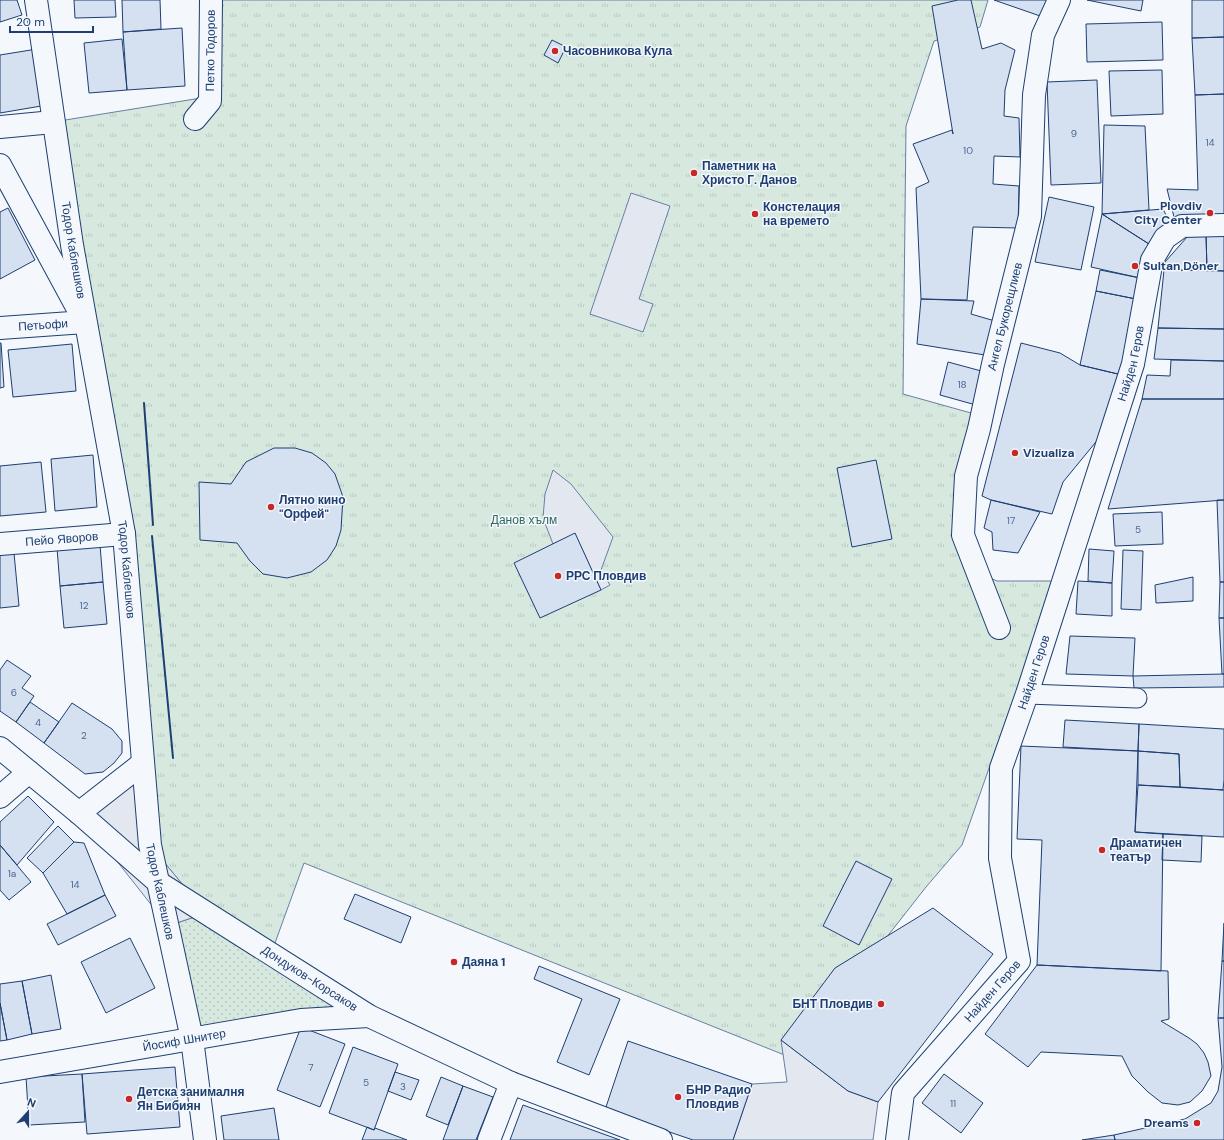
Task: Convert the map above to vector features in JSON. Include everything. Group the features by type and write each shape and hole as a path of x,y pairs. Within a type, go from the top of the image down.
{"street":[{"name":"Тодор Каблешков","path":"36,0 72,245 124,534 150,845 192,1039 205,1140"},
{"name":"Петко Тодоров","path":"195,119 210,101 211,0"},
{"name":"Ангел Букорещлиев","path":"999,628 963,535 966,476 979,429 1030,216 1034,95 1043,35 1059,0"},
{"path":"0,127 53,122"},
{"path":"0,165 85,322"},
{"name":"Найден Геров","path":"897,1140 903,1093 1019,961 1000,858 1001,768 1027,694 1133,364 1152,260 1166,238 1182,226 1224,225"},
{"name":"Петьофи","path":"0,328 85,322"},
{"name":"Пейо Яворов","path":"0,544 124,534"},
{"path":"1027,694 1137,698"},
{"name":"Дондуков-Корсаков","path":"0,748 79,813 159,883 369,1016 511,1083 661,1140"},
{"path":"79,813 143,763"},
{"path":"0,797 29,772"},
{"name":"Йосиф Шнитер","path":"0,1072 301,1020 369,1016"},
{"path":"489,1140 511,1083"}],"green space":[{"name":"Данов хълм","path":"203,0 988,0 980,27 934,41 906,126 903,394 971,413 969,569 997,581 1055,581 962,845 926,887 792,1058 304,863 271,954 206,913 150,845 124,534 53,122 201,98"},
{"path":"206,913 364,1016 192,1039 168,926"}],"shaded area":[{"path":"631,193 670,206 639,299 653,304 643,332 590,314"},
{"path":"553,470 571,484 613,537 601,570 610,585 601,590 575,534 553,544 543,518 545,494"},
{"path":"143,763 150,845 206,913 168,926 79,813"},
{"path":"781,1040 848,1091 878,1102 873,1140 733,1140 752,1084 787,1082"}],"building":[{"path":"0,0 17,0 22,15 0,22"},
{"path":"74,0 115,0 116,17 75,18"},
{"path":"122,0 160,0 161,29 123,32"},
{"path":"958,0 971,0 982,49 1001,43 1015,50 1005,90 1004,116 1019,118 1020,157 994,156 993,184 1019,186 1018,228 973,227 967,300 921,299 916,188 929,182 913,144 952,130 953,134 932,6"},
{"path":"994,0 1048,0 1043,17"},
{"path":"1087,0 1143,0 1141,11"},
{"path":"1192,0 1224,0 1224,37 1192,38"},
{"path":"1162,22 1163,60 1087,62 1086,24"},
{"path":"182,28 185,86 127,90 123,32"},
{"path":"1224,37 1224,94 1195,95 1192,38"},
{"path":"122,39 127,90 89,93 84,43"},
{"name":"Часовникова Кула","path":"552,40 566,47 558,63 544,55"},
{"path":"37,49 47,105 0,113 0,55"},
{"path":"1162,70 1163,114 1111,116 1109,71"},
{"path":"1097,80 1101,183 1051,185 1047,82"},
{"path":"1224,94 1224,216 1175,221 1167,189 1198,190 1195,95"},
{"path":"1104,125 1145,126 1149,210 1102,214"},
{"path":"1049,197 1094,207 1081,270 1035,262"},
{"path":"8,208 35,260 0,279 0,212"},
{"path":"1163,209 1170,223 1149,244 1102,214"},
{"path":"1102,214 1149,244 1140,278 1091,267"},
{"path":"1206,234 1224,234 1224,271 1207,270"},
{"path":"1206,234 1207,270 1164,270 1165,262 1188,236"},
{"path":"1100,270 1140,278 1136,299 1096,291"},
{"path":"1164,270 1224,271 1224,329 1158,328"},
{"path":"1096,291 1136,299 1122,375 1080,365"},
{"path":"921,299 974,301 971,314 995,321 985,355 917,344"},
{"path":"1158,328 1224,329 1224,361 1154,359"},
{"path":"0,343 4,387 0,388"},
{"path":"1021,343 1060,353 1080,365 1122,375 1109,426 1063,482 1052,514 991,500 982,496"},
{"path":"72,344 76,391 13,397 8,350"},
{"path":"1171,360 1224,361 1224,399 1142,399 1147,375 1170,376"},
{"path":"948,362 985,372 976,405 940,395"},
{"path":"1142,399 1224,399 1224,500 1108,509"},
{"name":"Лятно кино \"Орфей\"","path":"274,448 295,448 312,453 326,463 335,474 343,497 341,530 336,546 327,560 311,572 287,578 263,574 250,561 237,543 200,540 199,482 231,484 246,462"},
{"path":"93,455 97,507 55,511 51,459"},
{"path":"876,460 892,539 852,547 837,468"},
{"path":"41,462 46,512 0,516 0,466"},
{"path":"991,500 1040,512 1018,553 993,550 992,532 984,528"},
{"path":"1217,500 1224,500 1224,582 1220,582"},
{"path":"1162,512 1163,544 1115,546 1113,514"},
{"name":"РРС Пловдив","path":"575,533 601,590 540,618 514,563"},
{"path":"100,545 103,582 60,586 57,548"},
{"path":"1089,549 1114,551 1112,583 1088,581"},
{"path":"1123,550 1143,551 1141,610 1121,609"},
{"path":"14,553 19,606 0,608 0,555"},
{"path":"1193,577 1193,601 1156,603 1155,585"},
{"path":"1078,581 1112,583 1112,616 1076,614"},
{"path":"103,582 107,624 64,628 60,586"},
{"path":"1220,582 1224,582 1224,618 1219,618"},
{"path":"1219,618 1224,618 1224,674 1222,674"},
{"path":"1070,636 1135,638 1133,676 1066,674"},
{"path":"7,660 31,676 22,688 34,696 16,722 0,711 0,670"},
{"path":"1224,674 1224,687 1134,688 1133,676"},
{"path":"30,702 59,722 44,743 16,722"},
{"path":"72,703 112,729 122,741 122,753 114,763 103,772 85,774 44,743"},
{"path":"1065,720 1139,724 1138,751 1063,747"},
{"path":"1139,724 1224,729 1223,790 1180,787 1179,754 1138,751"},
{"name":"Драматичен театър","path":"1021,746 1138,751 1135,832 1163,834 1161,971 1037,965 1042,840 1017,839"},
{"path":"1138,751 1179,754 1180,787 1138,785"},
{"path":"1138,785 1224,790 1224,837 1135,832"},
{"path":"28,796 54,822 17,865 0,845 0,822"},
{"path":"58,826 74,842 43,873 27,858"},
{"path":"1163,834 1202,836 1201,862 1162,860"},
{"path":"74,842 84,843 105,895 67,914 43,873"},
{"path":"0,845 31,882 9,900 0,890"},
{"path":"856,861 892,879 859,945 823,926"},
{"path":"355,894 411,917 401,943 344,919"},
{"path":"105,895 116,916 58,945 47,924"},
{"name":"БНТ Пловдив","path":"933,908 993,954 878,1102 848,1091 781,1040 835,968"},
{"path":"1224,923 1224,961 1222,961"},
{"path":"130,938 155,988 106,1013 81,962"},
{"path":"1222,961 1224,961 1224,1018 1218,1018"},
{"path":"1037,965 1168,971 1169,1019 1161,1021 1189,1038 1197,1044 1204,1053 1208,1062 1211,1076 1202,1091 1190,1102 1178,1105 1162,1103 1132,1076 1122,1056 1041,1052 1028,1067 985,1034"},
{"path":"539,966 620,999 589,1075 557,1062 582,999 534,979"},
{"path":"51,975 61,1029 32,1034 22,981"},
{"path":"22,981 32,1034 7,1040 0,1003 0,984"},
{"path":"0,1003 7,1040 0,1041"},
{"path":"1218,1018 1224,1018 1224,1140 1115,1140 1114,1135 1185,1119 1211,1103 1218,1091 1222,1067"},
{"path":"301,1027 345,1044 320,1107 277,1090"},
{"name":"БНР Радио Пловдив","path":"628,1041 752,1084 733,1140 693,1140 605,1110"},
{"path":"353,1047 398,1064 374,1130 329,1113"},
{"path":"175,1067 180,1127 87,1134 82,1074"},
{"path":"395,1072 419,1080 411,1100 388,1091"},
{"path":"82,1074 85,1122 29,1125 26,1077"},
{"path":"944,1074 983,1103 961,1133 922,1103"},
{"path":"441,1077 463,1086 448,1125 426,1116"},
{"path":"463,1086 493,1097 476,1140 443,1140"},
{"path":"523,1105 620,1140 510,1140"},
{"path":"274,1108 279,1140 224,1140 221,1116"},
{"path":"367,1127 374,1130 375,1128 407,1140 362,1140"},
{"path":"1114,1135 1115,1140 1082,1140"}],"wall":[{"path":"144,403 153,525"},
{"path":"152,536 173,758"}],"place":[{"name":"Часовникова Кула","path":"555,51"},
{"name":"Паметник на Христо Г. Данов","path":"694,173"},
{"name":"Plovdiv City Center","path":"1210,213"},
{"name":"Констелация на времето","path":"755,214"},
{"name":"Sultan Döner","path":"1135,266"},
{"name":"Vizualiza","path":"1015,453"},
{"name":"Лятно кино \"Орфей\"","path":"271,507"},
{"name":"РРС Пловдив","path":"558,576"},
{"name":"Драматичен театър","path":"1102,850"},
{"name":"Даяна 1","path":"454,962"},
{"name":"БНТ Пловдив","path":"881,1004"},
{"name":"БНР Радио Пловдив","path":"678,1097"},
{"name":"Детска занималня Ян Бибиян","path":"129,1099"},
{"name":"Dreams","path":"1197,1123"}]}
